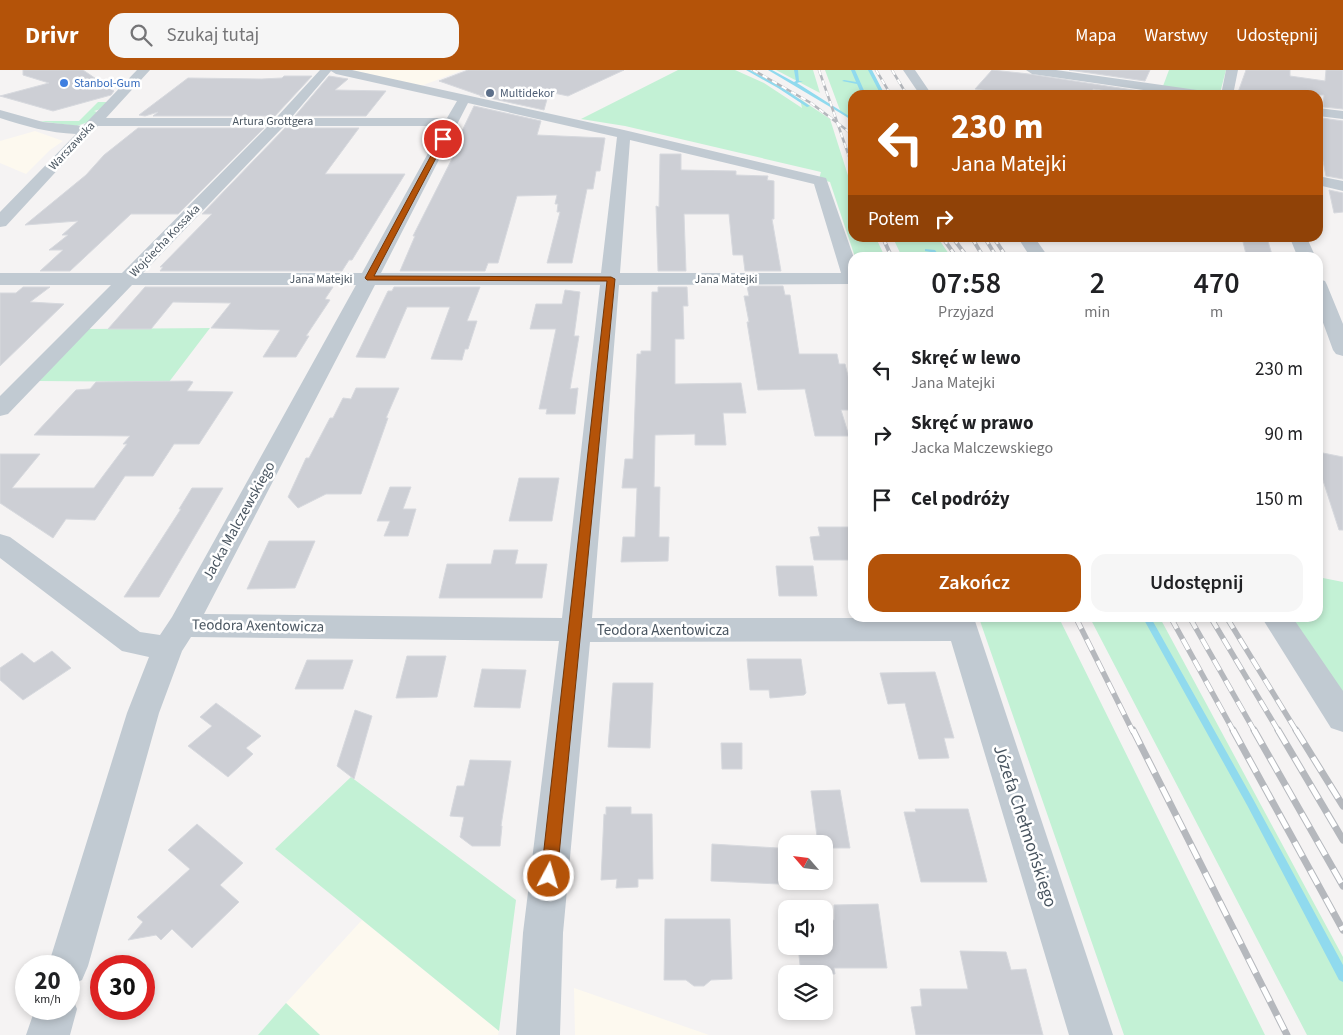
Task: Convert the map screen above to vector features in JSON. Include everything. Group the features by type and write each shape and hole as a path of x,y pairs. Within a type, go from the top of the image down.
{"street":[{"name":"Warszawska","path":"0,222 144,70"},
{"name":"Wojciecha Kossaka","path":"0,410 281,121 326,70"},
{"path":"336,70 624,134 821,181 848,266"},
{"path":"908,70 922,90"},
{"path":"1032,70 1161,84 1184,90"},
{"path":"1228,90 1232,70"},
{"name":"Jacka Malczewskiego","path":"71,955 143,713 175,636 464,99"},
{"path":"1323,113 1343,115"},
{"name":"Artura Grottgera","path":"4,117 44,128 281,121 452,122"},
{"path":"538,1035 543,933 576,630 624,134"},
{"path":"1323,183 1343,186"},
{"path":"8,189 33,187"},
{"name":"Jana Matejki","path":"0,279 848,279"},
{"path":"1323,298 1343,350"},
{"name":"Teodora Axentowicza","path":"0,544 133,643 175,636 961,623"},
{"path":"1280,622 1343,718"},
{"name":"Józefa Chełmońskiego","path":"961,623 1091,1035"},
{"path":"48,1035 53,1020"}],"shaded area":[{"path":"351,70 463,70 421,86"},
{"path":"35,131 63,141 50,150 26,174 0,163 0,141"},
{"path":"362,920 499,1031 498,1035 320,1035 286,1003"},
{"path":"574,988 709,1035 575,1035"}],"green space":[{"path":"678,70 735,70 764,83 802,108 800,99 830,119 848,175 848,236 830,182 819,179 821,172 625,126 581,119"},
{"path":"776,70 813,70 820,93"},
{"path":"825,70 870,70 881,90 848,90 848,118 841,113"},
{"path":"1169,70 1226,70 1221,90 1182,90 1163,86"},
{"path":"98,102 107,102 101,109 94,111 97,112 88,122 77,126 38,121 79,121"},
{"path":"850,242 878,242 883,252 853,252"},
{"path":"895,242 941,242 948,252 900,252"},
{"path":"210,328 169,382 39,381 88,329"},
{"path":"1323,578 1343,582 1343,703 1288,622 1323,622"},
{"path":"980,622 1061,622 1265,1035 1124,1035"},
{"path":"1092,622 1162,622 1343,957 1343,1035 1307,1035"},
{"path":"351,777 516,900 499,1031 275,849"},
{"path":"286,1003 320,1035 258,1035"}],"building":[{"path":"23,70 83,70 114,91 111,95 53,111 0,96 49,83 23,75"},
{"path":"468,70 624,70 568,96 549,92 544,110 480,96 482,96 439,81"},
{"path":"992,70 1133,90 982,90 975,89"},
{"path":"1069,70 1150,70 1145,81"},
{"path":"1246,70 1290,70 1290,76 1325,81 1326,70 1343,70 1343,109 1323,107 1323,90 1239,90"},
{"path":"284,76 312,76 275,116 153,116 158,112 145,116 139,115 188,78 262,79 282,78"},
{"path":"329,76 348,79 335,90 386,91 366,116 295,116"},
{"path":"474,106 541,121 537,135 605,138 600,171 596,171 593,189 587,189 572,263 547,263 560,212 557,212 558,204 555,204 557,195 517,196 498,263 488,263 485,271 400,271 415,236 413,236 463,137 460,135"},
{"path":"1323,118 1343,121 1343,179 1326,176 1323,161"},
{"path":"138,128 264,128 178,214 131,214 70,271 40,271 63,250 49,250 68,235 62,235 78,221 25,225 86,175 104,155"},
{"path":"285,128 359,128 325,174 405,174 352,260 349,260 342,271 160,271 163,267 160,267 212,214 202,214"},
{"path":"660,154 681,154 681,170 736,171 736,175 768,176 767,180 774,181 774,219 772,219 781,271 745,271 743,255 733,255 729,214 684,214 686,271 658,271 656,206 659,207"},
{"path":"1329,190 1343,193 1343,212 1334,213"},
{"path":"1243,242 1268,242 1271,252 1246,252"},
{"path":"747,286 783,286 785,295 790,295 799,354 837,354 839,364 845,364 848,376 848,410 841,410 848,436 815,436 805,389 758,390 744,296 749,296"},
{"path":"23,287 50,287 30,302 64,304 0,366 0,293 16,293"},
{"path":"145,287 333,287 325,299 330,300 306,336 309,336 296,357 263,357 280,330 211,328 231,303 173,302 151,329 108,329"},
{"path":"394,287 480,287 467,321 477,321 468,349 465,349 462,360 431,359 450,307 407,307 385,358 356,357 388,291 392,291"},
{"path":"658,287 687,287 688,306 683,306 684,339 675,339 675,384 741,383 746,413 723,413 726,445 695,445 695,434 655,435 654,487 660,487 659,537 669,537 668,561 621,562 623,537 635,537 637,488 622,488 625,459 633,459 637,354 641,354 641,351 651,351 652,292 658,292"},
{"path":"565,290 580,292 574,336 579,336 570,389 578,388 575,414 546,414 547,409 539,409 556,329 530,329 536,304 562,304"},
{"path":"96,382 193,382 187,391 233,392 199,444 174,444 153,476 125,476 95,520 66,519 53,538 0,503 0,454 40,454 12,488 94,488 127,444 123,444 130,436 34,435 76,390 90,389"},
{"path":"356,388 399,388 386,418 388,418 361,494 326,494 298,508 288,497 306,458 309,458 343,398 351,399"},
{"path":"1323,453 1343,457 1343,530 1339,530 1323,480"},
{"path":"519,478 559,478 552,521 509,521"},
{"path":"390,487 411,487 403,509 416,509 408,536 384,536 390,521 377,521"},
{"path":"192,488 223,488 159,597 124,597 181,509 179,509"},
{"path":"818,527 848,527 848,560 814,560 810,537 820,536"},
{"path":"269,541 315,541 295,588 247,589"},
{"path":"494,550 518,550 515,564 547,564 542,598 439,598 447,564 491,564"},
{"path":"776,566 813,566 817,596 779,596"},
{"path":"52,651 71,668 23,700 0,680 0,668 22,653 34,663"},
{"path":"407,656 446,656 437,697 396,698"},
{"path":"747,659 801,659 806,693 804,695 770,698 769,690 750,690"},
{"path":"307,660 353,660 343,689 295,689"},
{"path":"482,669 526,670 520,708 474,707"},
{"path":"935,672 954,738 944,738 949,758 919,759 905,703 888,704 880,673"},
{"path":"613,683 653,683 650,748 608,747"},
{"path":"216,703 261,736 246,748 253,754 228,777 188,746 212,726 200,717"},
{"path":"355,710 372,716 354,779 337,766"},
{"path":"721,743 742,743 742,769 722,769"},
{"path":"470,760 511,761 501,826 500,846 472,846 460,837 464,817 450,816 457,786 464,786"},
{"path":"840,790 850,848 833,848 833,835 817,835 811,791"},
{"path":"606,807 631,807 631,814 652,814 653,879 638,879 638,887 616,888 617,879 601,880 604,814 606,815"},
{"path":"915,809 968,809 987,882 921,882 904,812 916,812"},
{"path":"197,824 243,863 220,885 239,902 192,948 172,929 161,940 156,935 128,940 143,922 137,917 190,869 168,850"},
{"path":"712,844 778,848 778,884 711,881"},
{"path":"878,904 887,968 834,968 835,974 833,974 833,965 800,965 799,955 833,955 834,905"},
{"path":"665,919 730,919 732,979 711,980 704,986 694,986 686,980 664,980"},
{"path":"960,951 1006,952 1011,970 1026,969 1043,1035 916,1035 911,1007 922,1006 920,989 968,989"}],"waterway":[{"path":"748,70 808,106"},
{"path":"770,70 794,83"},
{"path":"796,70 797,81"},
{"path":"853,70 859,83"},
{"path":"870,70 880,90"},
{"path":"794,83 801,81"},
{"path":"844,81 859,83"},
{"path":"794,83 848,117"},
{"path":"859,83 862,90"},
{"path":"927,250 934,252"},
{"path":"1149,622 1250,802 1343,976"}],"railway":[{"path":"753,70 811,103 837,123"},
{"path":"819,70 837,123"},
{"path":"876,70 888,90"},
{"path":"892,70 904,90"},
{"path":"837,123 848,131"},
{"path":"837,123 848,153"},
{"path":"885,242 889,252"},
{"path":"946,242 953,252"},
{"path":"956,242 964,252"},
{"path":"974,242 980,252"},
{"path":"987,242 993,252"},
{"path":"997,242 1003,252"},
{"path":"1078,622 1133,732"},
{"path":"1173,622 1234,732"},
{"path":"1192,622 1255,732"},
{"path":"1213,622 1279,732"},
{"path":"1229,622 1297,732"},
{"path":"1133,730 1287,1035"},
{"path":"1233,730 1343,930"},
{"path":"1254,730 1343,886"},
{"path":"1278,730 1343,840"},
{"path":"1296,730 1343,806"}],"place":[{"name":"Stanbol-Gum","path":"64,83"},
{"name":"Multidekor","path":"490,93"}],"route":[{"path":"443,139 369,278 611,279 549,876"}]}
